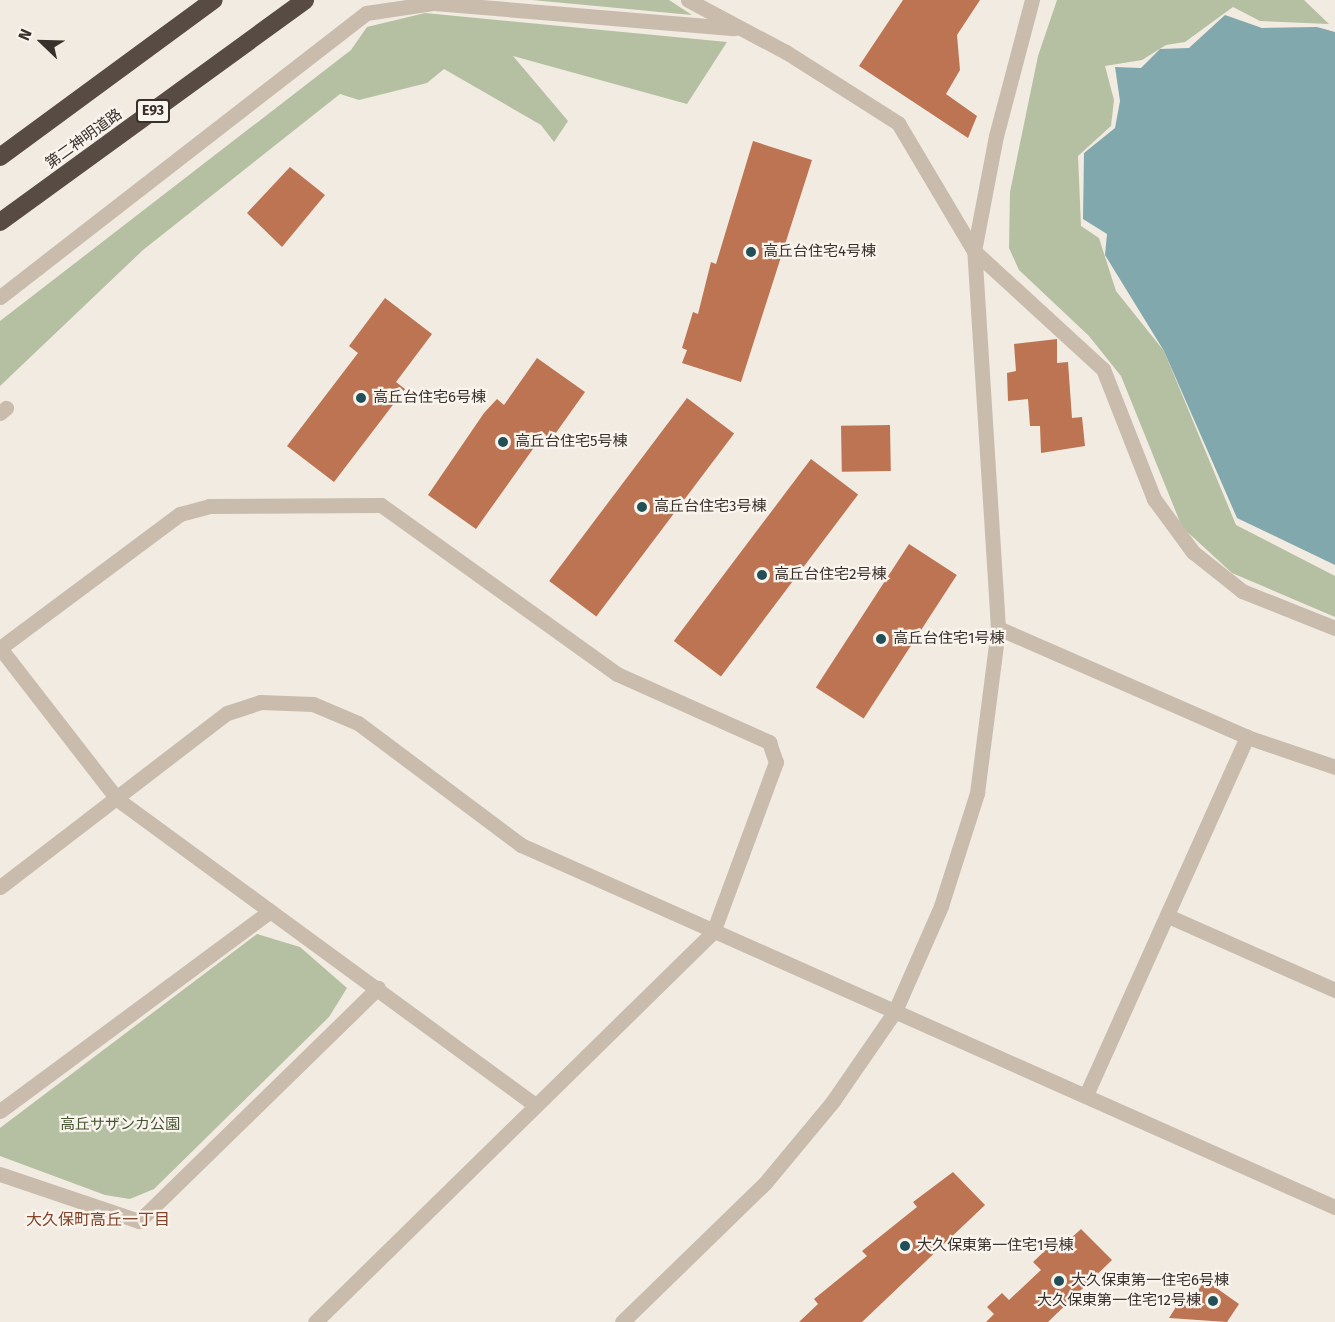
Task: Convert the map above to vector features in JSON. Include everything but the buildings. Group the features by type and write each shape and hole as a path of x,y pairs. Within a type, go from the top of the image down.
{"highway":[{"path":"0,157 214,0"},
{"name":"第二神明道路","path":"0,222 305,0"}],"street":[{"path":"687,0 898,123 974,251 1103,369 1154,499 1193,552 1242,591 1335,628"},
{"path":"622,1322 765,1183 833,1101 895,1011 941,906 977,794 998,628 974,251 996,136 1032,0"},
{"path":"0,297 366,13 434,3 740,29"},
{"path":"315,1322 534,1104 713,932 776,762 769,742 617,674 381,505 209,506 180,514 0,648 117,799 534,1104"},
{"path":"998,628 1246,737 1335,767"},
{"path":"0,887 227,714 260,702 313,704 358,723 521,845 1335,1207"},
{"path":"1086,1095 1168,916 1246,737"},
{"path":"0,1111 270,911"},
{"path":"1168,916 1335,990"},
{"path":"0,1174 140,1221 378,988"}],"green space":[{"path":"532,0 669,0 692,15"},
{"path":"1057,0 1304,0 1329,24 1260,21 1233,7 1185,42 1166,45 1142,60 1105,66 1114,100 1111,126 1078,156 1081,226 1099,238 1116,291 1164,351 1236,525 1335,576 1335,617 1232,573 1182,527 1121,376 1089,336 1019,270 1009,248 1010,192 1038,56"},
{"path":"425,13 727,42 687,104 513,56 568,121 554,142 541,125 444,69 427,83 359,100 340,94 143,250 0,386 0,321 351,50 367,27"},
{"name":"高丘サザンカ公園","path":"257,934 300,947 347,988 329,1017 154,1189 130,1199 105,1195 0,1156 0,1128"}],"water":[{"path":"1225,15 1262,28 1317,27 1335,32 1335,565 1237,518 1164,351 1105,255 1107,234 1083,219 1084,153 1115,128 1120,101 1115,67 1141,68 1160,49 1189,48"}],"place":[{"name":"高丘台住宅4号棟","path":"751,252"},
{"name":"高丘台住宅6号棟","path":"361,398"},
{"name":"高丘台住宅5号棟","path":"503,442"},
{"name":"高丘台住宅3号棟","path":"642,507"},
{"name":"高丘台住宅2号棟","path":"762,575"},
{"name":"高丘台住宅1号棟","path":"881,639"},
{"name":"大久保東第一住宅1号棟","path":"905,1246"},
{"name":"大久保東第一住宅6号棟","path":"1059,1281"},
{"name":"大久保東第一住宅12号棟","path":"1213,1301"}],"district":[{"name":"大久保町高丘一丁目","path":"98,1220"}]}
